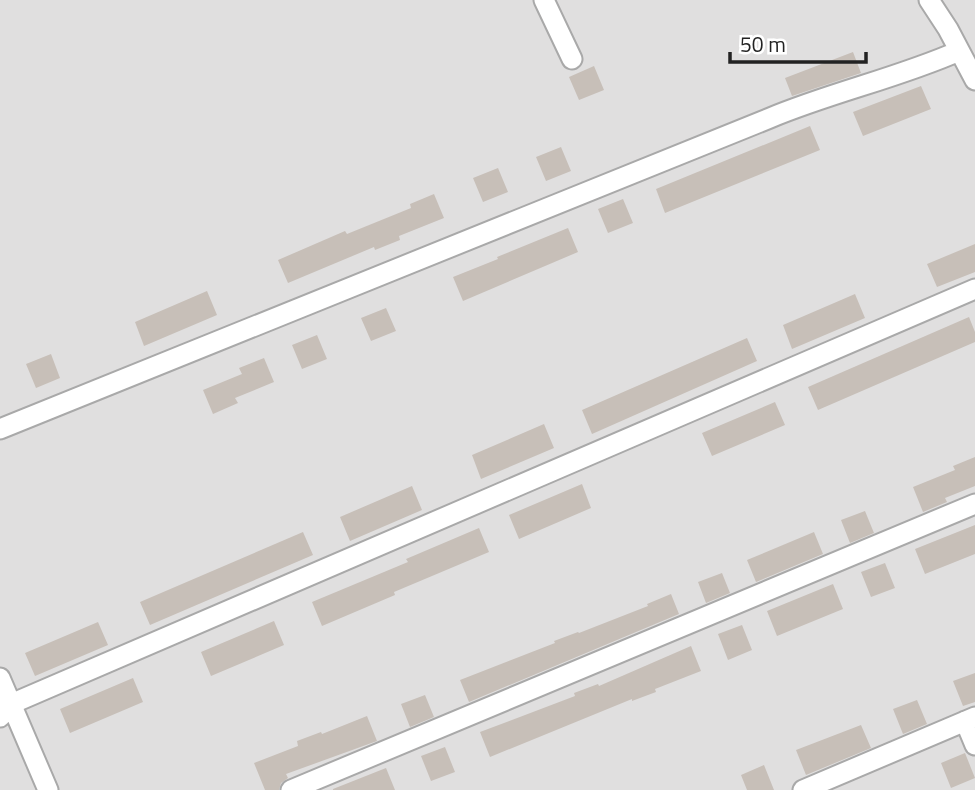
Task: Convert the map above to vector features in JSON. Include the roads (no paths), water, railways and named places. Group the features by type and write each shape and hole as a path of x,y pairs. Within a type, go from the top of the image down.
{"street":[{"path":"544,0 572,60"},
{"path":"929,0 975,80"},
{"path":"0,429 420,262 778,114 922,67 959,51"},
{"path":"6,710 975,289"},
{"path":"291,790 975,504"},
{"path":"0,678 6,710 48,790"},
{"path":"803,790 970,719 975,745"}]}
